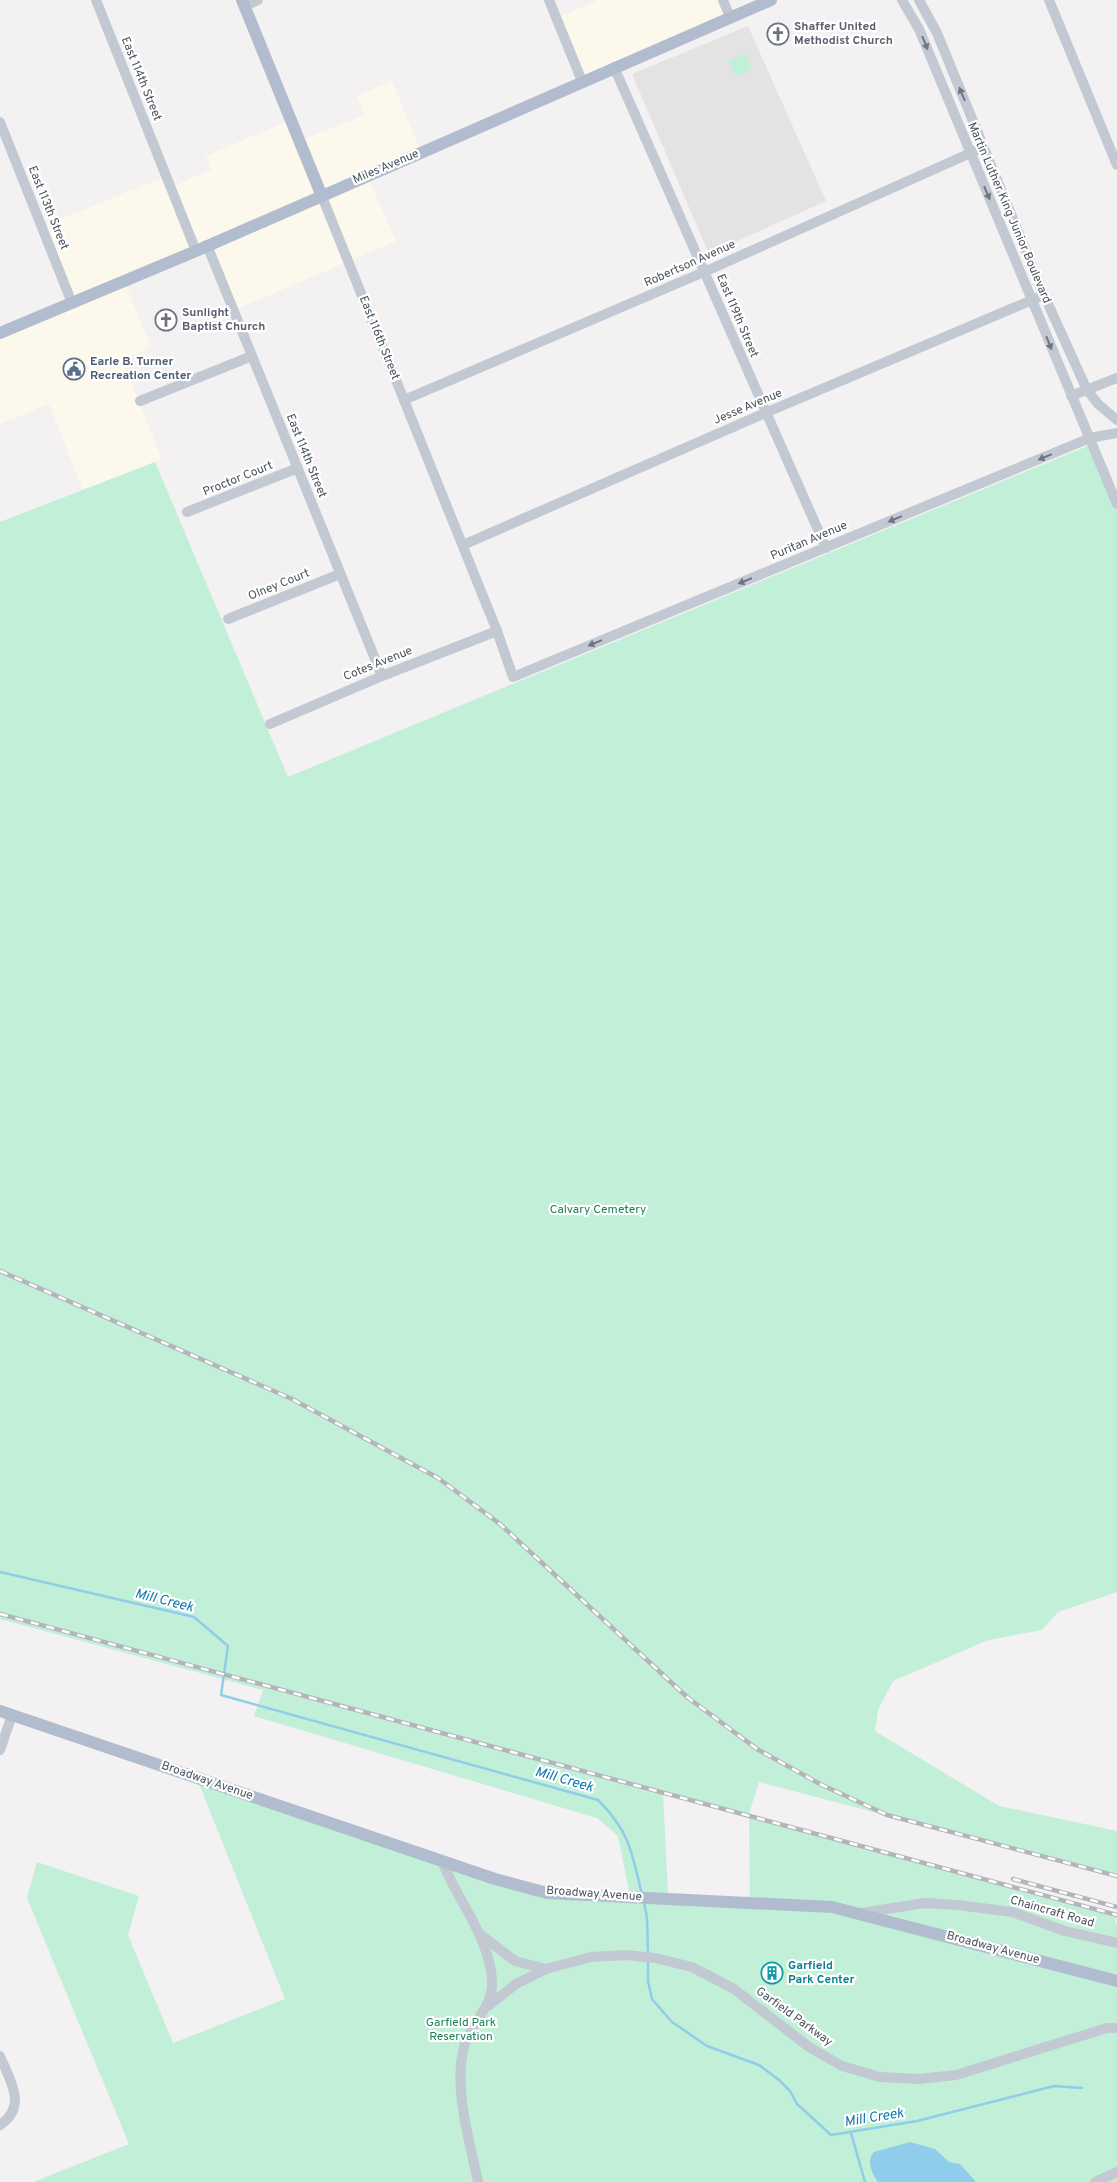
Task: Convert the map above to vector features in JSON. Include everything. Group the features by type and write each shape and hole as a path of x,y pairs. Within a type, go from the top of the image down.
{"main road":[{"name":"Miles Avenue","path":"0,333 202,248 321,194 771,0"},
{"name":"East 116th Street","path":"243,3 321,194"},
{"name":"Broadway Avenue","path":"6,1713 496,1879 547,1893 832,1907 1117,1981"}],"street":[{"name":"East 114th Street","path":"96,0 202,248 252,356 382,676"},
{"path":"243,3 258,0"},
{"path":"549,0 582,81"},
{"path":"723,0 730,17"},
{"name":"Martin Luther King Junior Boulevard","path":"902,0 919,29 1117,504"},
{"name":"Martin Luther King Junior Boulevard","path":"919,0 937,33 1044,295 1087,390 1098,404 1117,420"},
{"path":"1049,0 1117,166"},
{"name":"East 119th Street","path":"614,67 826,548"},
{"name":"East 113th Street","path":"0,122 72,303"},
{"name":"Robertson Avenue","path":"404,400 704,272 984,147"},
{"name":"East 116th Street","path":"321,194 463,545 513,677"},
{"name":"Jesse Avenue","path":"463,545 765,413 1044,295"},
{"path":"140,401 252,356"},
{"path":"1071,396 1117,378"},
{"name":"Puritan Avenue","path":"513,677 1090,438 1117,433"},
{"name":"Proctor Court","path":"187,512 298,468"},
{"name":"Olney Court","path":"228,618 340,574"},
{"name":"Cotes Avenue","path":"270,724 382,676 497,631"},
{"path":"0,1750 6,1713"},
{"name":"Garfield Parkway","path":"442,1861 480,1934 489,1962 492,1983 488,2006"},
{"name":"Chaincraft Road","path":"860,1914 925,1903 958,1905 1012,1912 1057,1928 1117,1944"},
{"name":"Garfield Parkway","path":"480,1934 515,1961 546,1969"},
{"name":"Garfield Parkway","path":"478,2182 461,2085 464,2047 476,2022 488,2006 516,1984 546,1969 591,1957 641,1956 692,1967 734,1989 805,2044 842,2066 880,2077 919,2079 956,2075 1107,2028 1117,2028"},
{"path":"0,2056 16,2098 13,2113 0,2125"},
{"path":"1095,2182 1117,2172"}],"shaded area":[{"path":"599,0 723,0 730,17 582,81 557,18"},
{"path":"748,26 826,201 709,254 632,74"},
{"path":"392,81 421,152 367,175 396,241 234,310 207,246 124,281 151,347 122,360 162,459 83,490 49,404 0,424 0,333 72,303 42,227 166,176 170,187 211,170 206,156 291,120 300,141 365,115 357,96"}],"green space":[{"path":"745,53 752,69 736,77 728,60"},
{"name":"Calvary Cemetery","path":"1090,445 1117,511 1117,1592 1058,1612 1042,1630 988,1640 893,1681 878,1710 875,1731 999,1806 1117,1831 1117,1876 759,1782 749,1814 1117,1915 1115,1923 1117,1924 1117,2182 33,2182 129,2144 27,1898 37,1862 139,1896 128,1935 173,2043 285,1999 197,1779 547,1893 630,1896 618,1836 597,1818 254,1716 263,1690 0,1619 0,522 155,462 288,777","holes":["663,1792 749,1815 750,1901 668,1897"]}],"water":[{"path":"910,2142 935,2149 949,2162 960,2164 976,2182 878,2182 870,2163 874,2152"}],"waterway":[{"name":"Mill Creek","path":"0,1572 194,1617 228,1646 221,1695 598,1800 617,1822 628,1843 642,1895"},
{"name":"Mill Creek","path":"644,1902 647,1918 648,1954"},
{"name":"Mill Creek","path":"648,1959 648,1981 652,1999 672,2022 707,2046 759,2065 779,2080 790,2091 797,2104 831,2135 917,2121 1054,2086 1082,2088"},
{"path":"851,2133 865,2182"}],"railway":[{"path":"0,1271 292,1399 438,1478 500,1524 687,1697 757,1749 820,1784 887,1815 1117,1876"},
{"path":"0,1614 1117,1915"},
{"path":"1013,1879 1117,1907"}],"place":[{"name":"Shaffer United Methodist Church","path":"778,34"},
{"name":"Sunlight Baptist Church","path":"166,320"},
{"name":"Earle B. Turner Recreation Center","path":"74,369"},
{"name":"Garfield Park Center","path":"772,1973"}],"park label":[{"name":"Garfield Park Reservation","path":"461,2030"}]}
